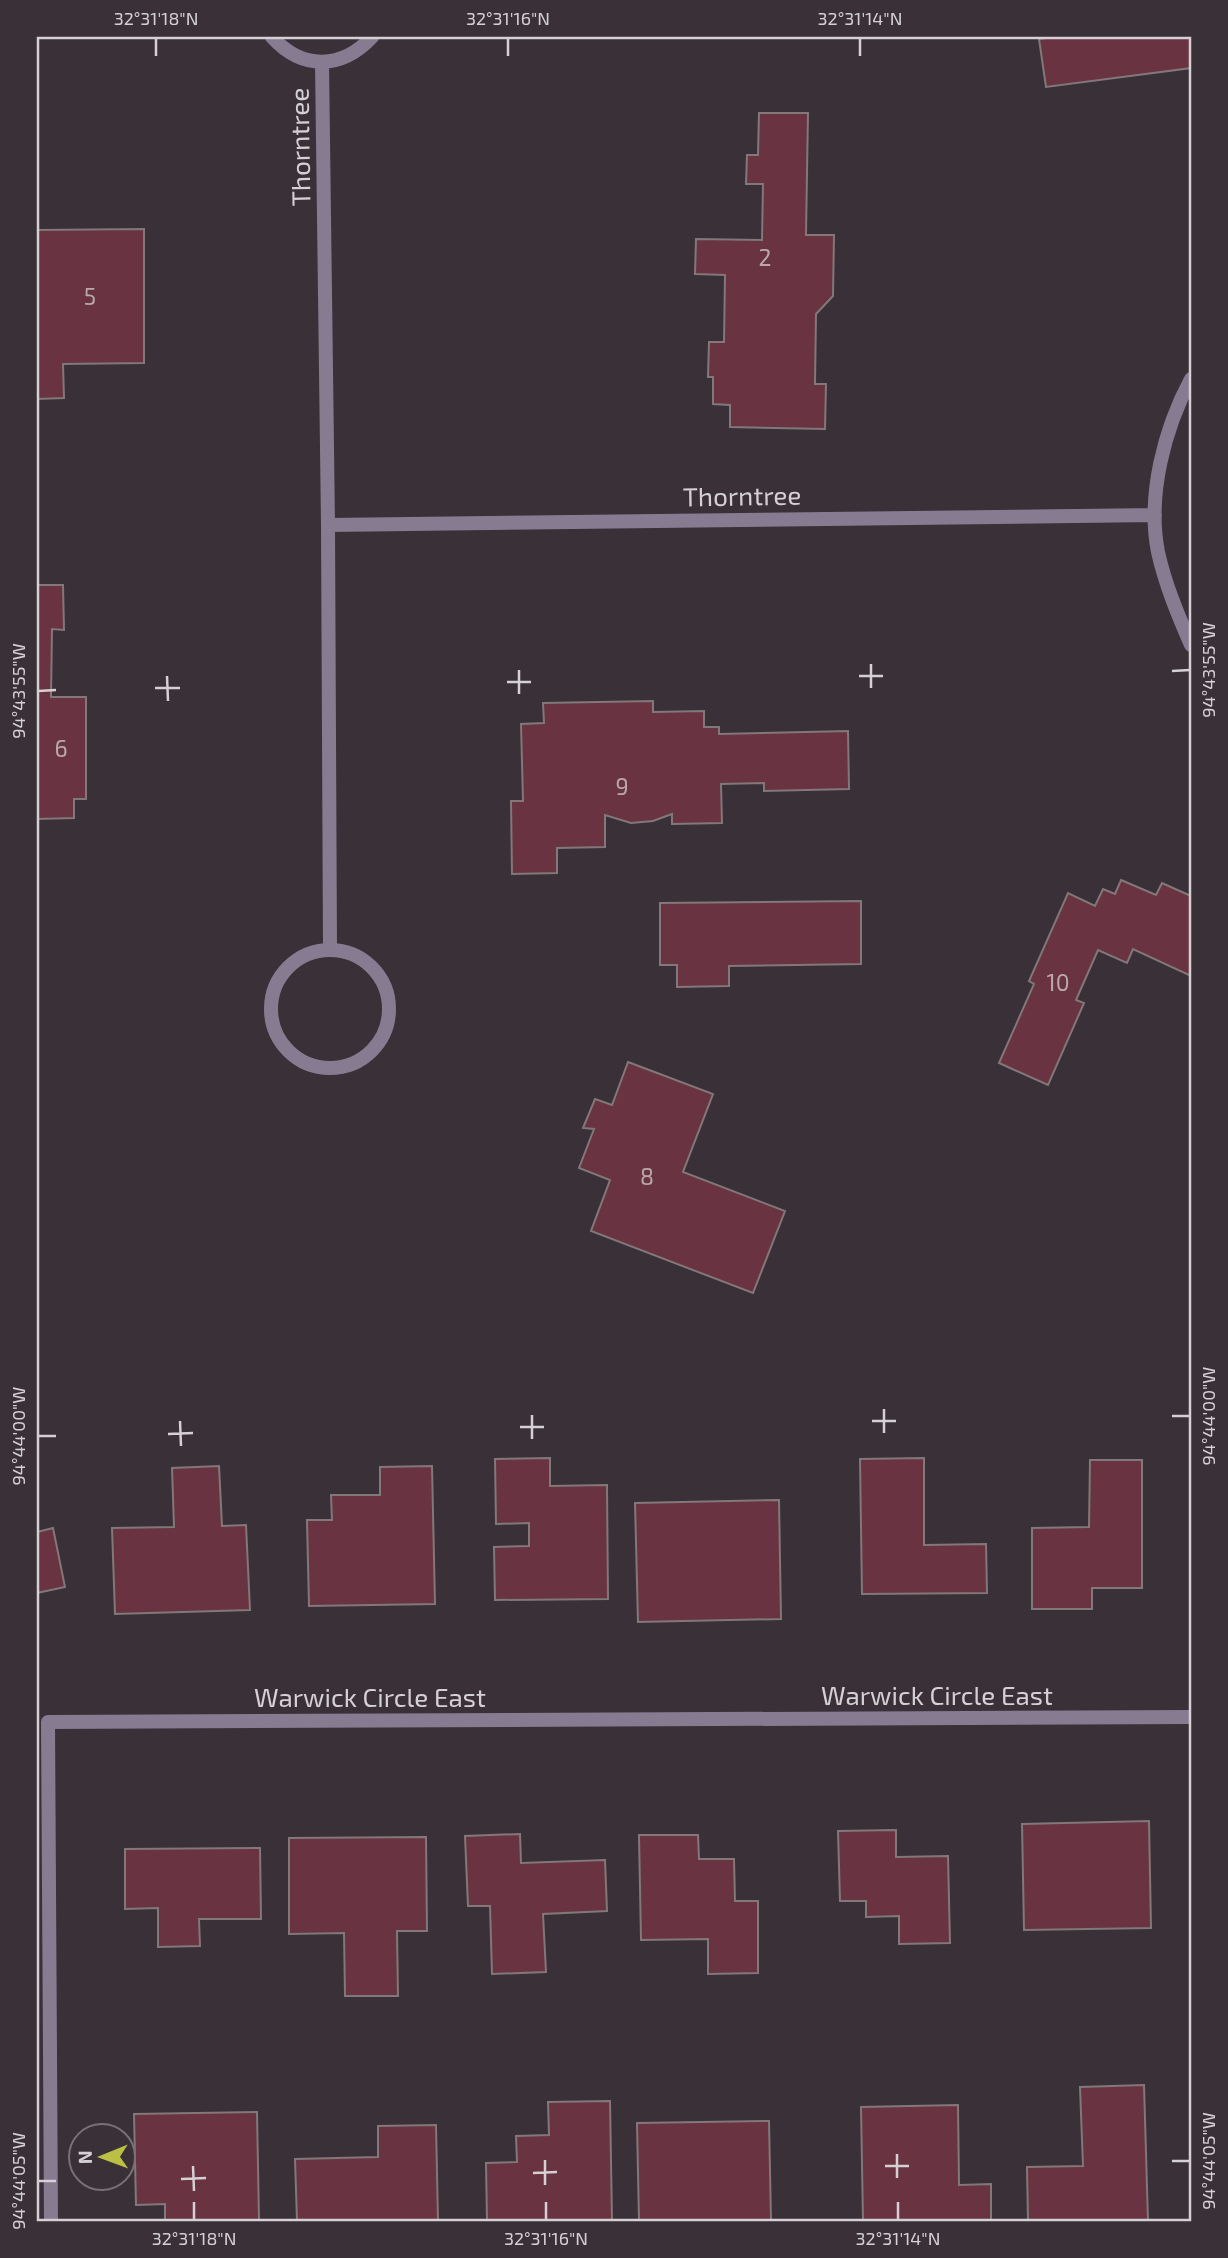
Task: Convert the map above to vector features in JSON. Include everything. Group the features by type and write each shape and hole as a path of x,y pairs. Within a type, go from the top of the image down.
{"street":[{"name":"Thorntree","path":"272,37 283,49 302,59 322,62 342,59 361,49 372,37"},
{"name":"Thorntree","path":"322,62 330,949"},
{"path":"1191,379 1180,399 1166,437 1158,475 1155,515 1158,551 1179,618 1191,645"},
{"name":"Thorntree","path":"328,525 1155,515"},
{"path":"330,949 349,952 366,961 379,976 387,993 389,1013 384,1032 367,1054 341,1067 321,1068 303,1062 287,1050 276,1033 270,1014 272,994 280,976 293,962 310,952 330,949"},
{"name":"Warwick Circle East","path":"51,2221 48,1721 1191,1717"}],"building":[{"path":"1191,37 1191,68 1046,87 1039,39"},
{"path":"759,113 808,113 806,235 834,235 833,296 816,314 815,384 826,384 825,429 730,427 730,405 713,404 713,377 708,377 709,342 724,342 725,275 695,274 696,239 762,240 763,184 746,184 747,155 758,155"},
{"path":"144,229 144,363 63,364 64,398 37,399 37,230"},
{"path":"37,585 63,585 64,630 52,629 51,697 86,697 86,799 74,799 74,818 37,819"},
{"path":"653,701 653,712 704,711 704,727 719,727 719,734 848,731 849,789 764,791 764,783 721,784 722,823 672,824 672,814 653,821 631,823 605,815 605,847 557,848 557,873 512,874 511,801 523,801 521,724 544,723 543,703"},
{"path":"1121,880 1156,895 1162,883 1191,896 1191,976 1133,949 1127,963 1098,950 1076,1000 1084,1003 1048,1085 999,1063 1034,984 1029,981 1068,893 1095,906 1103,889 1115,894"},
{"path":"861,901 861,964 729,966 729,986 677,987 677,965 660,965 660,903"},
{"path":"628,1062 713,1094 683,1172 785,1211 753,1293 591,1231 610,1180 579,1168 594,1129 583,1128 595,1099 612,1105"},
{"path":"550,1458 550,1486 607,1485 608,1599 495,1600 494,1547 529,1546 529,1523 496,1524 495,1459"},
{"path":"924,1458 924,1545 986,1544 987,1593 862,1594 860,1459"},
{"path":"1090,1460 1142,1460 1142,1588 1092,1588 1092,1609 1032,1609 1032,1528 1089,1527"},
{"path":"219,1466 222,1526 246,1525 250,1610 115,1614 112,1528 174,1527 172,1468"},
{"path":"432,1466 435,1604 309,1606 307,1520 332,1520 331,1495 380,1495 380,1467"},
{"path":"779,1500 781,1619 638,1622 635,1503"},
{"path":"53,1528 65,1587 37,1593 37,1532"},
{"path":"1149,1821 1151,1928 1024,1930 1022,1824"},
{"path":"896,1830 896,1857 948,1856 950,1943 899,1944 899,1916 866,1917 866,1901 840,1901 838,1831"},
{"path":"520,1834 521,1863 605,1860 607,1911 543,1914 546,1972 492,1974 490,1906 468,1906 465,1836"},
{"path":"639,1835 698,1835 699,1859 734,1859 735,1901 758,1901 758,1973 708,1974 708,1939 641,1940"},
{"path":"426,1837 427,1931 397,1931 398,1996 345,1996 344,1933 289,1934 289,1838"},
{"path":"260,1848 261,1919 199,1919 200,1946 158,1947 158,1908 125,1909 125,1849"},
{"path":"1144,2085 1148,2221 1028,2221 1027,2167 1083,2166 1080,2087"},
{"path":"610,2101 612,2221 487,2221 486,2163 517,2162 516,2136 549,2135 548,2102"},
{"path":"958,2105 959,2185 991,2184 991,2221 863,2221 861,2107"},
{"path":"257,2112 259,2221 165,2221 165,2204 136,2205 134,2114"},
{"path":"769,2121 771,2221 639,2221 637,2123"},
{"path":"436,2125 438,2221 297,2221 295,2159 378,2157 378,2126"}]}
